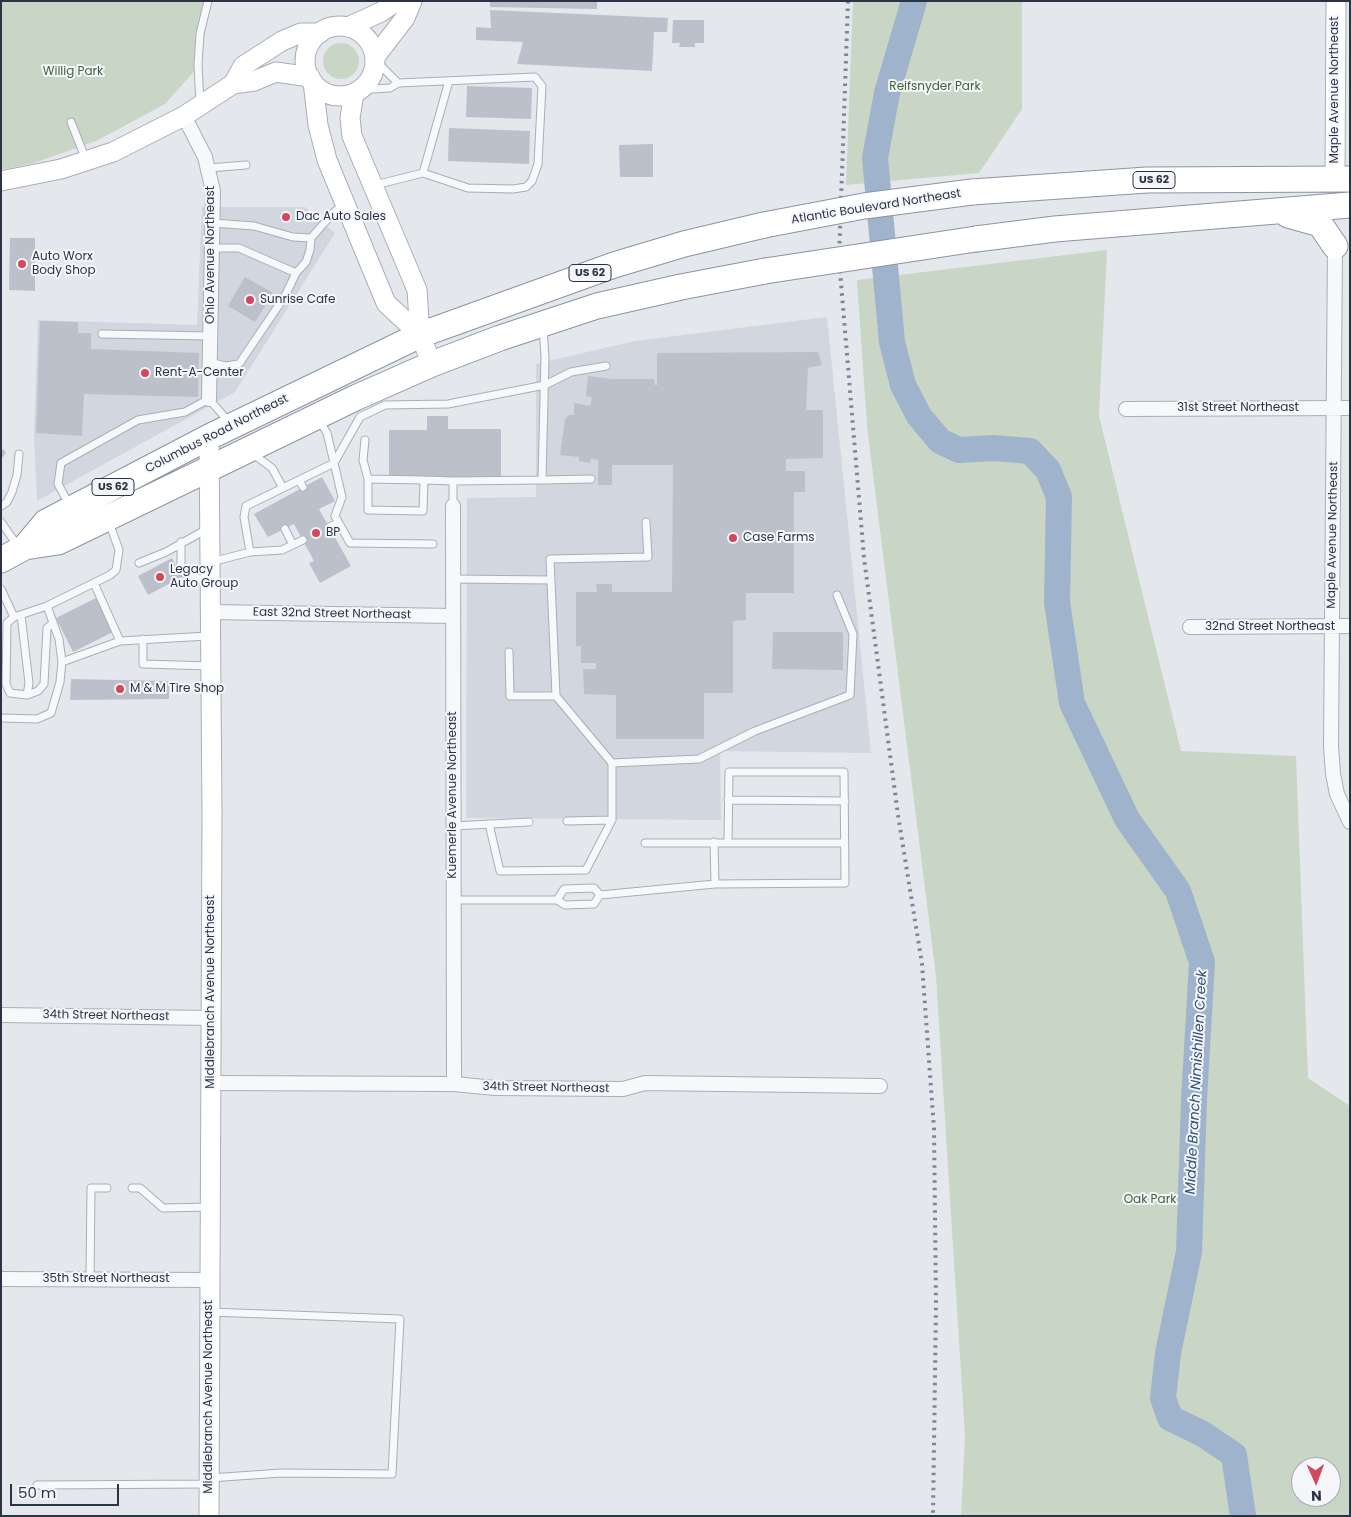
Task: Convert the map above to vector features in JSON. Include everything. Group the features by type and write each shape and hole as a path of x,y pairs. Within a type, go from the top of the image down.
{"highway":[{"name":"Atlantic Boulevard Northeast","path":"420,335 614,265 684,244 764,225 856,208 972,192 1147,180 1343,179"},
{"name":"US 62","path":"432,364 542,323 597,306 765,271 1055,229 1350,205"},
{"path":"1266,211 1317,222 1326,230 1335,246"},
{"path":"1335,246 1343,226 1350,217"},
{"name":"Columbus Road Northeast","path":"16,552 46,522 71,508 210,436 420,335"},
{"name":"Columbus Road Northeast","path":"16,552 58,542 317,416 432,364"}],"street":[{"path":"397,1 348,27 333,27 320,33 313,40 306,53 306,63 311,80 322,143 344,204 386,303 420,335"},
{"path":"375,59 405,18 412,1"},
{"name":"Maple Avenue Northeast","path":"1336,1 1343,179"},
{"path":"348,27 367,38 375,59 373,74 360,89 350,126 372,186 417,290 420,335 432,364"},
{"path":"233,84 243,66 282,41 301,33 320,33"},
{"path":"1,181 28,177 86,160 137,141 201,106 233,84 254,80 276,72 311,80 321,90 332,95 360,89"},
{"name":"Ohio Avenue Northeast","path":"184,116 201,146 209,168 213,191 209,400"},
{"name":"Maple Avenue Northeast","path":"1335,246 1335,408 1330,746 1333,774 1338,794 1350,822"},
{"name":"31st Street Northeast","path":"1126,409 1350,408"},
{"name":"Middlebranch Avenue Northeast","path":"208,1516 211,1083 210,436"},
{"name":"Kuemerle Avenue Northeast","path":"453,506 454,1084"},
{"name":"East 32nd Street Northeast","path":"211,612 453,616"},
{"name":"32nd Street Northeast","path":"1190,627 1350,626"},
{"name":"34th Street Northeast","path":"1,1015 211,1018"},
{"name":"34th Street Northeast","path":"211,1083 454,1084 495,1088 623,1089 645,1083 880,1086"},
{"name":"35th Street Northeast","path":"1,1279 210,1280"}],"lane":[{"path":"201,106 198,56 202,19 208,1"},
{"path":"375,59 398,83"},
{"path":"360,89 390,88 398,83 538,79 543,90 539,157 536,174 532,182 526,187 513,189 468,188 423,173 372,186"},
{"path":"423,173 448,81"},
{"path":"71,122 86,160"},
{"path":"209,168 246,165"},
{"path":"210,362 225,366 239,364 285,296 296,273 306,262 311,238 333,212 344,204"},
{"path":"212,222 254,226 272,232 311,238"},
{"path":"212,248 239,248 296,273"},
{"path":"542,323 545,357 542,480"},
{"path":"102,334 210,336"},
{"path":"250,552 244,517 246,506 284,488 301,484 334,463 360,417 385,405 448,404 544,385 571,372 606,366"},
{"path":"71,508 58,484 61,463 138,420 185,412 209,400 233,425"},
{"path":"317,416 327,433 342,497 334,516 350,543 432,544"},
{"path":"366,440 363,460 368,479 368,510 423,511 424,480"},
{"path":"247,450 272,468 284,488"},
{"path":"1,506 7,502 12,492 17,475 19,454"},
{"path":"368,479 453,481 591,479"},
{"path":"453,481 453,506"},
{"path":"267,496 272,505"},
{"path":"53,624 46,628 44,684 38,691 26,695 10,693 6,684 7,623 17,616 47,606 110,575 116,570 119,562 119,550 107,517"},
{"path":"1,522 16,552"},
{"path":"329,527 338,522"},
{"path":"489,824 500,871 586,870 612,820 612,762 556,696 550,559 648,557 646,522"},
{"path":"139,563 166,552 209,527"},
{"path":"285,529 293,545"},
{"path":"210,562 250,552 282,550 303,540"},
{"path":"181,542 180,571 192,577 211,581"},
{"path":"453,579 551,580"},
{"path":"94,583 120,641"},
{"path":"1,589 17,616 29,682 26,695"},
{"path":"612,762 700,760 755,731 850,695 853,634 837,595"},
{"path":"1,718 36,719 51,713 60,682 62,662 59,639 47,606"},
{"path":"62,662 120,641 211,636"},
{"path":"142,639 143,664 211,666"},
{"path":"509,652 510,696 556,696"},
{"path":"600,895 715,884 845,883 844,772 729,772 728,842"},
{"path":"728,800 845,801"},
{"path":"566,821 612,820"},
{"path":"453,826 529,822"},
{"path":"714,842 715,884"},
{"path":"645,843 844,843"},
{"path":"557,900 564,889 594,888 600,895"},
{"path":"453,900 557,900 566,905 594,904 600,895"},
{"path":"90,1279 91,1188 107,1188"},
{"path":"132,1188 140,1188 162,1208 210,1207"},
{"path":"37,1485 209,1481 280,1473 392,1474 400,1319 210,1312"}],"shaded area":[{"path":"202,207 305,207 335,233 235,392 37,501 34,436 38,320 197,325"},
{"path":"827,317 871,753 720,751 721,820 466,818 467,498 536,497 536,364 635,341"}],"green space":[{"name":"Willig Park","path":"1,1 207,1 205,35 199,66 165,104 96,141 34,163 1,170"},
{"name":"Reifsnyder Park","path":"853,1 1022,1 1022,109 979,173 846,185"},
{"path":"341,43 348,44 354,48 358,54 358,68 354,74 348,78 341,79 334,78 328,74 324,68 323,61 324,54 328,48 334,44"},
{"name":"Oak Park","path":"1107,250 1099,416 1181,751 1296,756 1308,1078 1350,1106 1350,1516 961,1516 965,1436 936,976 867,426 857,280"}],"building":[{"path":"490,1 597,1 597,9 490,7"},
{"path":"490,10 668,18 667,32 654,32 652,71 517,64 523,42 476,40 476,27 491,28"},
{"path":"673,20 704,20 704,43 695,43 695,47 679,47 680,43 672,43"},
{"path":"467,86 532,88 531,119 466,117"},
{"path":"449,128 530,131 529,164 448,161"},
{"path":"653,144 653,177 620,177 619,145"},
{"name":"Dac Auto Sales","path":"280,213 292,213 292,221 280,221"},
{"name":"Auto Worx Body Shop","path":"10,238 35,238 35,291 9,290"},
{"name":"Sunrise Cafe","path":"245,277 273,293 255,322 228,306"},
{"path":"40,321 78,322 78,333 91,333 91,349 199,353 198,397 84,394 82,436 36,433"},
{"name":"Case Farms","path":"818,352 822,365 808,368 806,410 823,410 823,458 786,459 786,471 805,471 805,492 794,492 794,593 746,593 746,620 733,621 733,693 704,693 704,739 616,739 616,695 584,694 583,669 596,669 596,663 581,663 581,646 576,646 576,592 597,592 596,584 612,584 612,592 672,592 673,465 612,465 612,485 598,485 598,460 591,459 590,463 579,461 579,457 560,455 565,419 569,415 574,415 574,403 590,406 592,397 586,396 588,376 612,379 654,379 655,385 657,385 657,353"},
{"path":"427,416 448,416 448,429 501,429 501,477 389,477 389,430 427,430"},
{"path":"1,448 6,452 1,460"},
{"name":"BP","path":"322,477 335,501 319,509 351,566 320,583 309,563 314,561 294,524 268,537 254,514"},
{"name":"Legacy Auto Group","path":"172,558 182,577 148,595 138,576"},
{"path":"98,597 115,631 73,652 56,618"},
{"path":"773,632 843,632 843,670 772,669"},
{"name":"M & M Tire Shop","path":"71,679 169,681 169,699 70,700"}],"waterway":[{"name":"Middle Branch Nimishillen Creek","path":"914,1 887,93 875,158 892,342 903,385 919,416 940,441 959,450 993,448 1030,451 1048,470 1059,497 1057,602 1072,703 1127,819 1178,891 1202,962 1194,1100 1189,1252 1168,1353 1163,1398 1170,1418 1203,1434 1234,1455 1243,1516"}],"railway":[{"path":"848,1 839,259 864,558 898,815 922,964 934,1129 936,1304 933,1516"}],"place":[{"name":"Dac Auto Sales","path":"286,217"},
{"name":"Auto Worx Body Shop","path":"22,264"},
{"name":"Sunrise Cafe","path":"250,300"},
{"name":"Rent-A-Center","path":"145,373"},
{"name":"BP","path":"316,533"},
{"name":"Case Farms","path":"733,538"},
{"name":"Legacy Auto Group","path":"160,577"},
{"name":"M & M Tire Shop","path":"120,689"}]}
